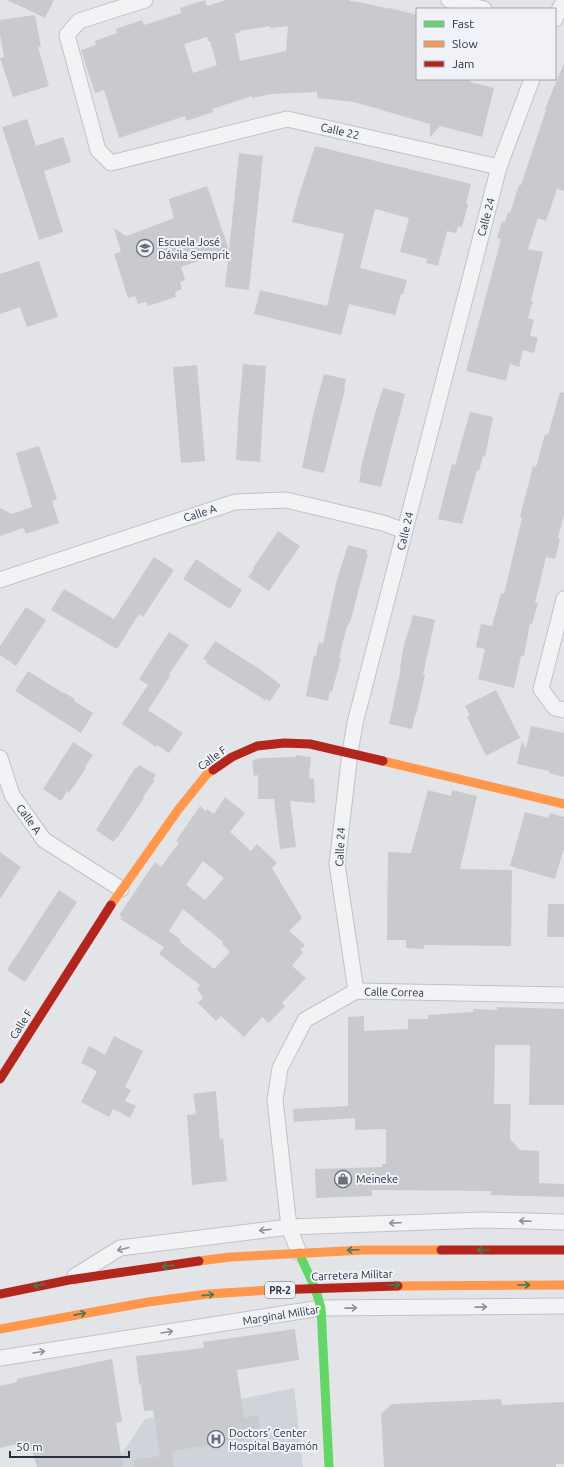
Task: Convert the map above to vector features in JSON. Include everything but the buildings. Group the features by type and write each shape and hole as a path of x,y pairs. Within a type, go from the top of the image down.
{"main road":[{"name":"Calle F","path":"0,1080 121,889 178,810 207,774 232,757 257,746 284,743 310,744 564,804"},
{"path":"0,1294 69,1280 230,1257 364,1250 564,1250"},
{"path":"299,1253 315,1288 321,1308 329,1467"},
{"name":"Carretera Militar","path":"0,1329 140,1303 237,1292 388,1285 564,1285"}],"street":[{"name":"Calle 22","path":"145,0 79,21 67,35 98,150 111,163 287,119 499,167"},
{"path":"449,0 480,8"},
{"path":"556,17 564,0"},
{"name":"Calle 24","path":"356,991 337,864 355,723 499,167 532,80"},
{"name":"Calle A","path":"0,580 235,502 286,500 383,523 404,531"},
{"path":"564,599 541,689 556,708 564,710"},
{"name":"Calle A","path":"0,758 12,795 44,840 121,889"},
{"name":"Calle Correa","path":"299,1253 289,1227 275,1100 280,1068 306,1020 356,991 564,995"},
{"path":"69,1280 120,1248 289,1227 483,1220 564,1222"},
{"name":"Marginal Militar","path":"0,1358 321,1308 564,1306"}],"shaded area":[{"name":"Doctors' Center Hospital Bayamón","path":"294,1388 303,1467 73,1467 119,1458 145,1419"}],"traffic: fast":[{"path":"299,1253 315,1288 321,1308 329,1467"}],"traffic: slow":[{"path":"383,761 564,804"},
{"path":"111,905 178,810 207,774 213,770"},
{"path":"199,1261 230,1257 364,1250 441,1250"},
{"path":"398,1286 564,1285"},
{"path":"0,1329 148,1302 208,1294 271,1290"}],"traffic: jam":[{"path":"213,770 232,757 257,746 284,743 310,744 383,761"},
{"path":"0,1079 111,905"},
{"path":"441,1250 564,1250"},
{"path":"0,1294 69,1280 199,1261"},
{"path":"271,1290 398,1286"}],"place":[{"name":"Escuela José Dávila Semprit","path":"145,248"},
{"name":"Meineke","path":"343,1179"},
{"name":"Doctors' Center Hospital Bayamón","path":"216,1439"}]}
